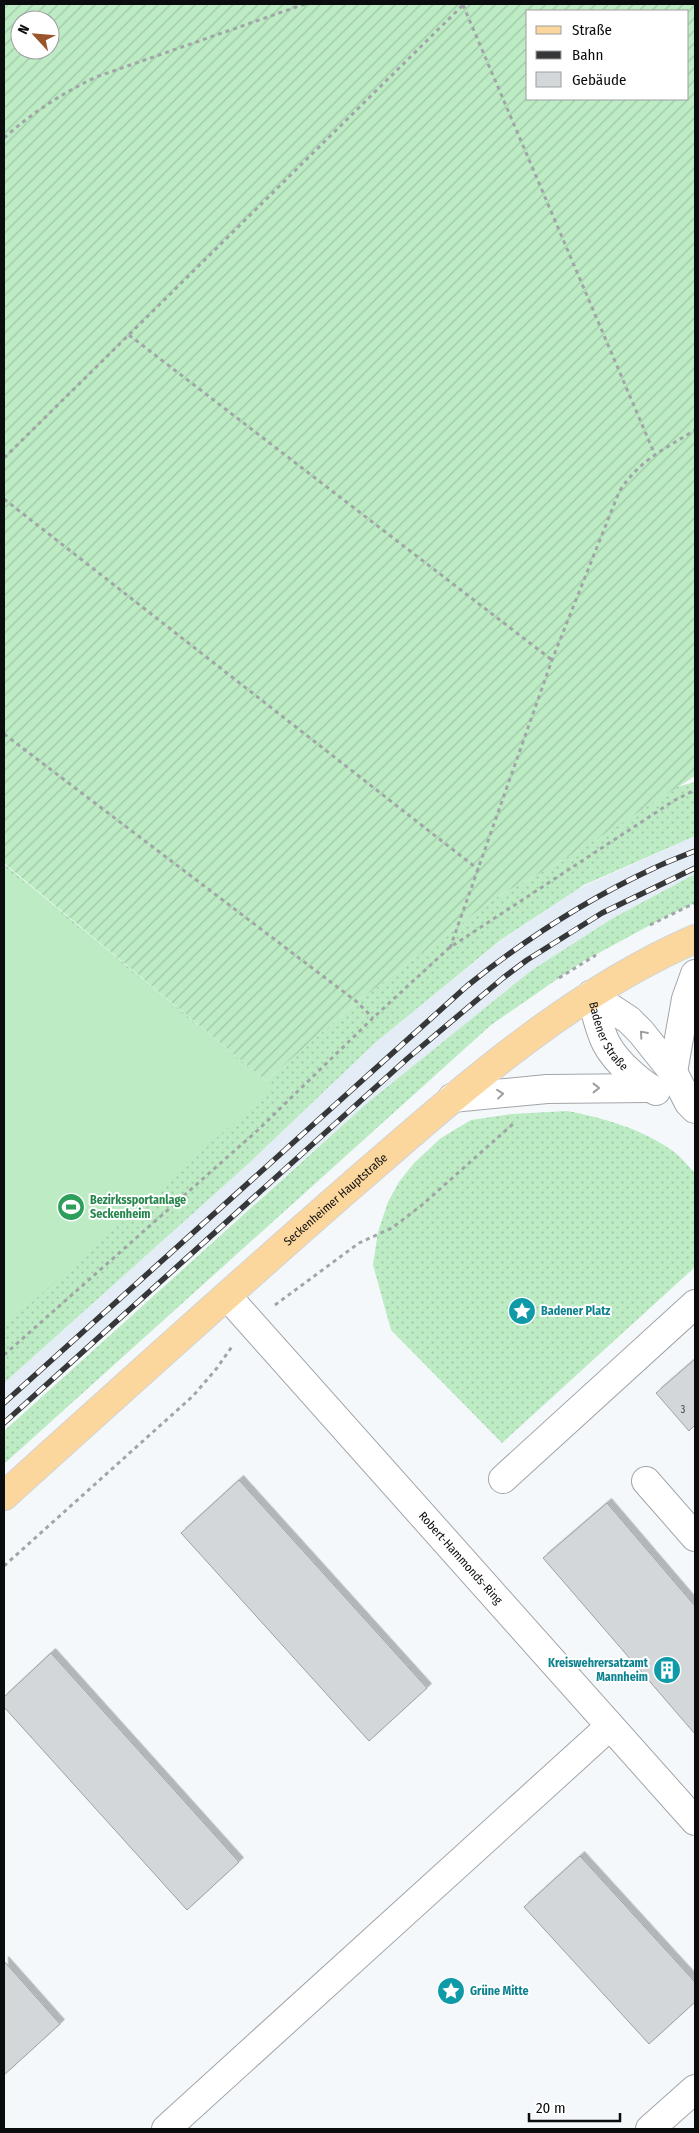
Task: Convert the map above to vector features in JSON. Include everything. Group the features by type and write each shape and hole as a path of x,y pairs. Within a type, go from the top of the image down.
{"main road":[{"name":"Seckenheimer Hauptstraße","path":"4,1496 226,1296 452,1098 542,1029 591,995 663,953 695,939"}],"street":[{"path":"673,1072 686,999 695,974"},
{"name":"Badener Straße","path":"591,995 629,1020 673,1072 692,1106"},
{"name":"Badener Straße","path":"591,995 603,1040 617,1061 648,1088 692,1106"},
{"name":"Badener Straße","path":"452,1098 547,1089 648,1088"},
{"name":"Robert-Hammonds-Ring","path":"226,1296 695,1821"},
{"path":"502,1479 695,1304"},
{"path":"646,1481 695,1537"},
{"path":"166,2129 610,1726"},
{"path":"650,2129 695,2089"}],"path":[{"path":"4,138 29,116 63,92 96,76 305,4"},
{"path":"4,458 464,4 655,456"},
{"path":"129,335 552,660"},
{"path":"449,948 552,660 619,492 639,466 695,430"},
{"path":"4,499 478,870"},
{"path":"4,734 357,1002 373,1018"},
{"path":"4,1355 258,1130 373,1018 449,948 675,800 695,790"},
{"path":"4,1566 193,1396 217,1368 239,1336 251,1324 360,1243 392,1228 422,1205 514,1122"}],"shaded area":[{"path":"695,836 695,874 613,918 532,970 366,1104 4,1424 4,1383 248,1164 376,1042 503,939 578,889"}],"green space":[{"path":"4,4 695,4 695,776 562,861 495,898 357,1002 266,1081 4,863"},
{"name":"Bezirkssportanlage Seckenheim","path":"695,782 695,836 584,885 502,939 376,1042 248,1164 4,1383 4,864 266,1081 357,1002 495,898 562,861 674,788"},
{"name":"Bezirkssportanlage Seckenheim","path":"4,867 273,1088 4,1327"},
{"path":"695,874 695,903 582,962 491,1025 4,1464 4,1431 366,1104 532,970 613,918"},
{"name":"Badener Platz","path":"567,1111 609,1121 649,1136 673,1151 695,1173 695,1267 502,1443 391,1330 373,1265 378,1232 388,1202 399,1182 414,1163 441,1138 471,1120 512,1114"}],"building":[{"path":"695,1359 695,1425 689,1431 656,1393"},
{"path":"239,1480 427,1688 369,1741 181,1533"},
{"name":"Kreiswehrersatzamt Mannheim","path":"607,1503 695,1606 695,1734 543,1558"},
{"path":"51,1653 239,1862 187,1910 4,1707 4,1697"},
{"path":"580,1856 695,1982 695,2002 649,2044 524,1907"},
{"path":"4,1961 60,2024 4,2075"}],"railway":[{"path":"4,1403 467,986 510,953 578,908 666,862 695,851"},
{"path":"4,1423 408,1058 503,978 527,960 602,913 695,868"}],"place":[{"name":"Bezirkssportanlage Seckenheim","path":"71,1207"},
{"name":"Badener Platz","path":"522,1311"},
{"name":"Kreiswehrersatzamt Mannheim","path":"667,1670"},
{"name":"Grüne Mitte","path":"451,1991"}]}
